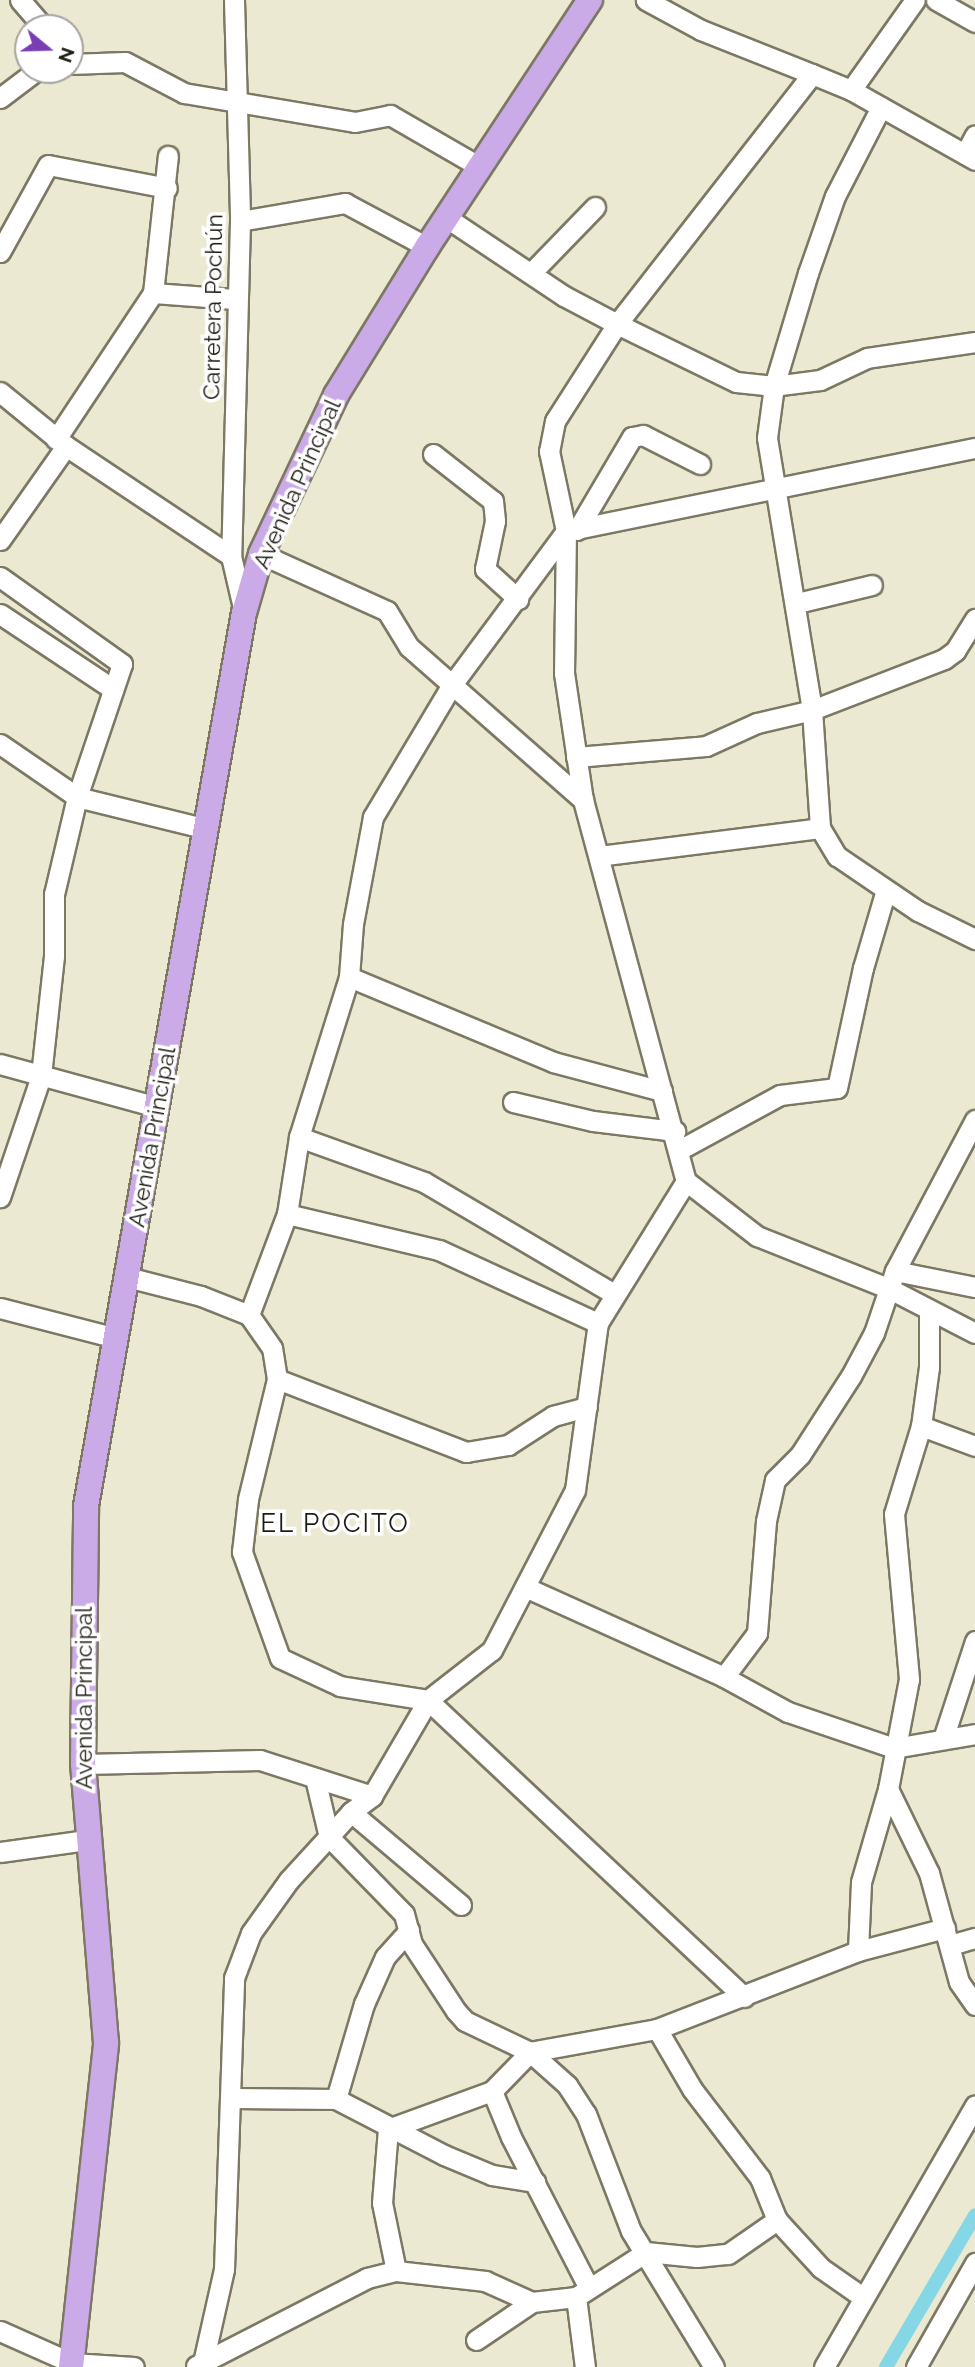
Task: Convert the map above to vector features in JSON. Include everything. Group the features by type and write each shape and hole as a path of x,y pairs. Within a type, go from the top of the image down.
{"main road":[{"name":"Avenida Principal","path":"72,2365 106,2043 86,1840 83,1764 86,1506 244,612 261,554 336,395 427,247 590,0"}],"street":[{"path":"20,0 32,14"},
{"name":"Carretera Pochún","path":"234,0 240,99 240,221 235,299 231,556 244,612"},
{"path":"646,0 701,30 851,90 970,157 975,135"},
{"path":"851,90 915,0"},
{"path":"936,0 975,22"},
{"path":"84,63 125,62 184,93 240,99 355,122 390,115 480,167"},
{"path":"812,74 617,324 550,433 549,451 572,531 562,643 576,757 583,800 662,1091 678,1140 686,1181 757,1236 892,1280 975,1286"},
{"path":"0,98 18,84"},
{"path":"881,107 835,195 774,386 767,438 774,491 797,603 811,710 820,828 837,856 886,890 975,939"},
{"path":"0,540 153,293 167,188 168,156"},
{"path":"0,253 48,165 167,188"},
{"path":"240,221 345,203 427,247"},
{"path":"531,274 595,208"},
{"path":"447,218 531,274 617,324 737,382 774,386 820,380 867,358 975,342"},
{"path":"153,293 235,299"},
{"path":"0,392 61,443 231,556"},
{"path":"249,1315 287,1214 299,1137 349,977 353,924 373,817 451,686 572,531 632,437 643,435 700,464"},
{"path":"572,531 975,448"},
{"path":"433,454 493,501 495,521 485,569 518,599"},
{"path":"261,554 387,611 407,644 451,686 583,800"},
{"path":"0,577 122,664 77,797 54,894 54,956 41,1076 0,1197"},
{"path":"797,603 872,585"},
{"path":"0,614 113,689"},
{"path":"576,757 706,746 757,723 811,710 944,659 962,641 975,619"},
{"path":"0,744 77,797 207,830"},
{"path":"599,856 820,828"},
{"path":"513,1101 678,1140 780,1095 837,1088 863,968 886,890"},
{"path":"349,977 553,1062 662,1091"},
{"path":"0,1064 157,1107"},
{"path":"724,1677 757,1633 766,1521 775,1480 800,1455 851,1376 874,1333 892,1280 975,1120"},
{"path":"299,1137 424,1182 614,1294"},
{"path":"199,2366 224,2269 233,2098 234,1978 251,1933 351,1812 372,1796 428,1700 492,1650 575,1490 597,1323 686,1181"},
{"path":"287,1214 439,1250 597,1323"},
{"path":"127,1277 201,1296 249,1315 272,1348 276,1379 248,1499 242,1552 272,1641 285,1663 325,1681 428,1700 744,1997"},
{"path":"892,1280 929,1312 975,1333"},
{"path":"0,1308 116,1338"},
{"path":"858,1951 861,1882 888,1789 909,1679 894,1514 921,1426 929,1312"},
{"path":"276,1379 466,1452 508,1445 553,1416 587,1407"},
{"path":"921,1426 975,1446"},
{"path":"525,1587 724,1677 788,1712 894,1748 975,1734"},
{"path":"943,1739 975,1642"},
{"path":"83,1764 260,1760 372,1796"},
{"path":"315,1778 329,1837 404,1914 412,1944 465,2021 530,2052 567,2085 586,2114 631,2231 714,2367"},
{"path":"888,1789 929,1873 959,1982 975,2005"},
{"path":"351,1812 461,1905"},
{"path":"0,1852 86,1840"},
{"path":"336,2099 369,1992 384,1957 409,1930"},
{"path":"388,2129 492,2091 530,2052 657,2029 858,1951 947,1937 975,1938"},
{"path":"657,2029 692,2089 760,2178 777,2220 821,2268 864,2298"},
{"path":"492,2091 536,2182 582,2293 585,2367"},
{"path":"233,2098 336,2099 388,2129 492,2175 536,2182"},
{"path":"824,2367 975,2105"},
{"path":"388,2129 382,2203 396,2271"},
{"path":"476,2340 532,2302 582,2293 646,2252 697,2258 728,2254 777,2220"},
{"path":"916,2367 975,2263"},
{"path":"199,2366 367,2278 396,2271 485,2281 532,2302"},
{"path":"0,2330 72,2365 134,2367"}],"waterway":[{"path":"886,2367 975,2215"}],"district":[{"name":"EL POCITO","path":"335,1524"}]}
